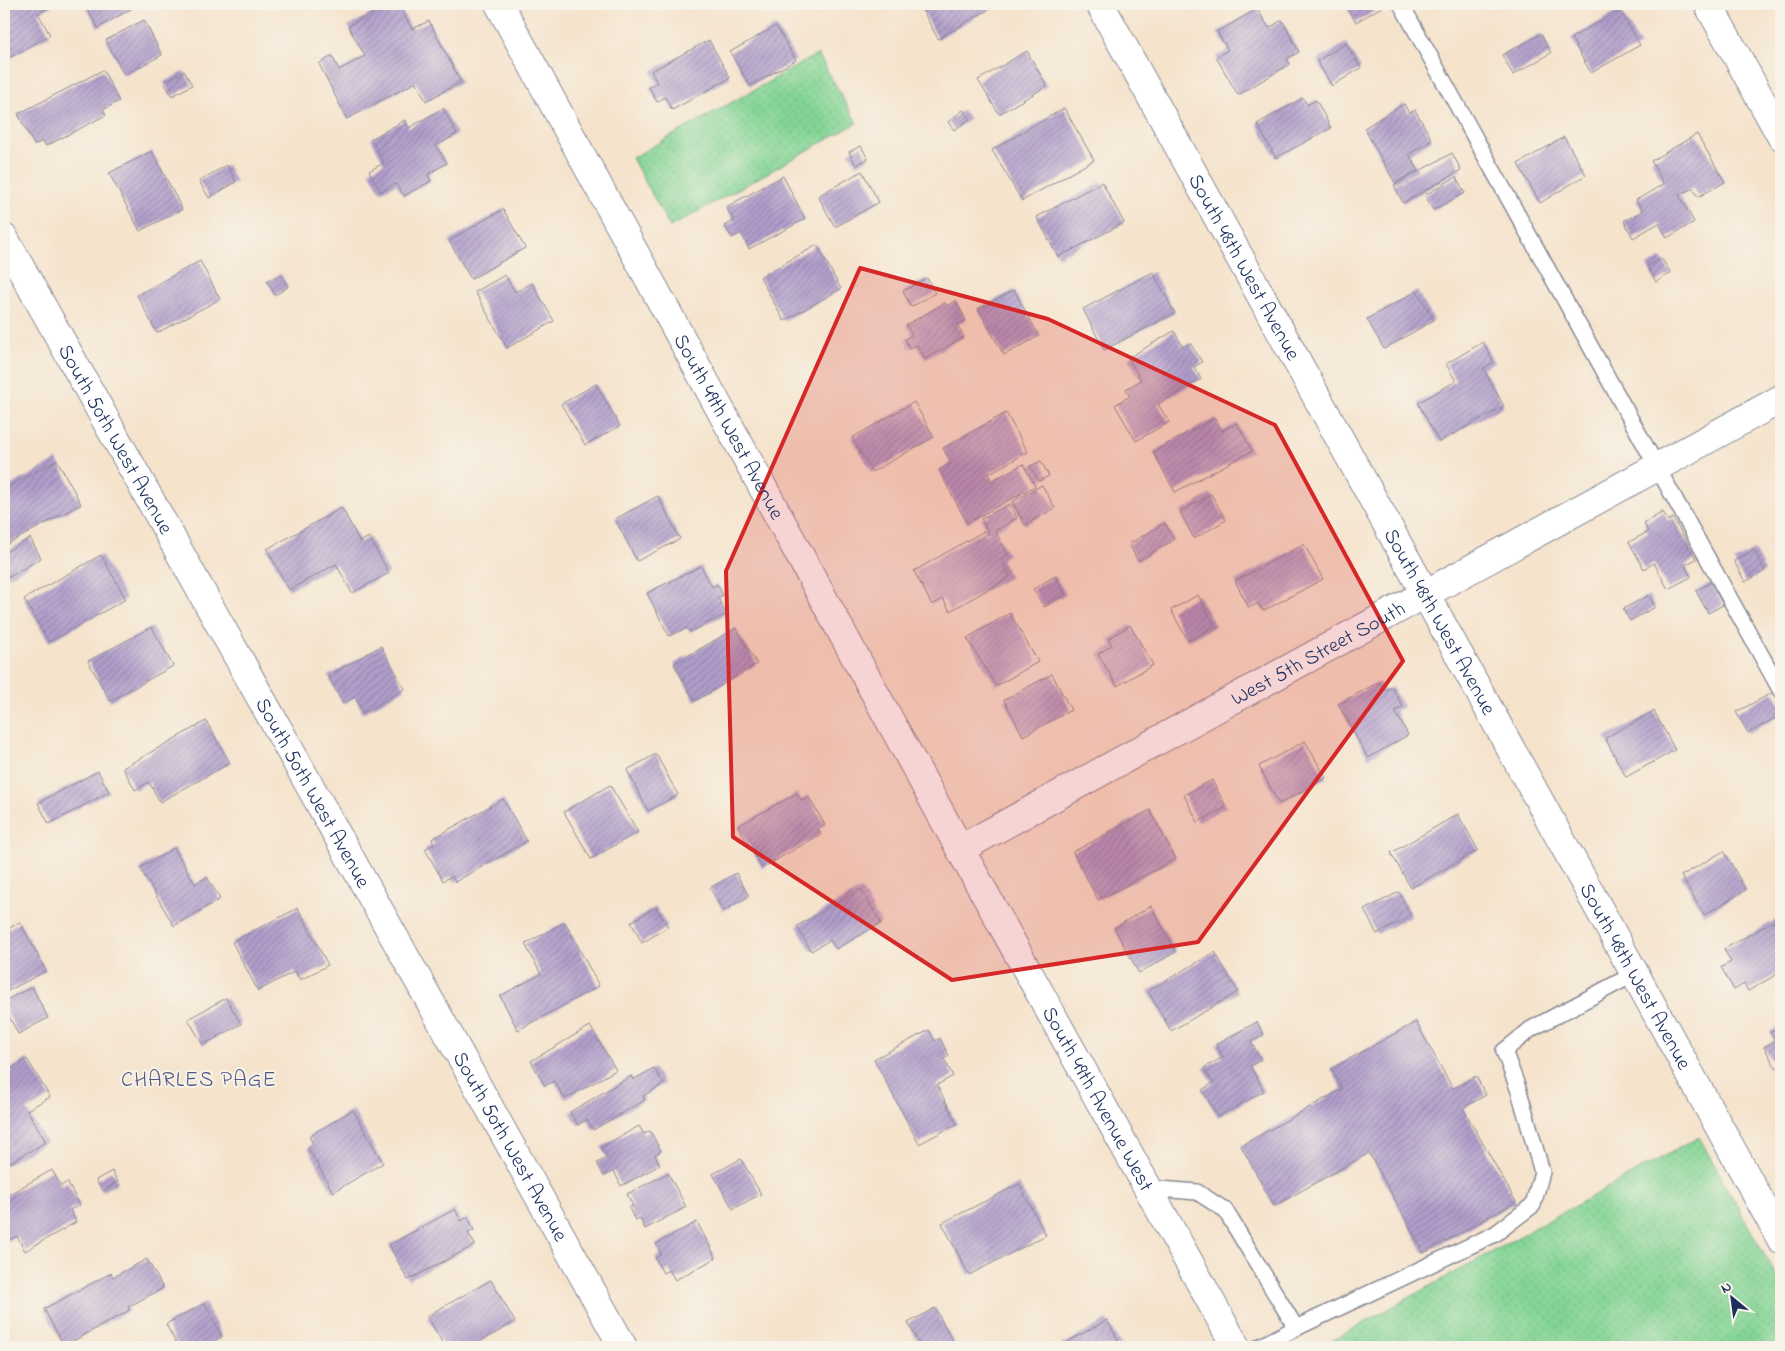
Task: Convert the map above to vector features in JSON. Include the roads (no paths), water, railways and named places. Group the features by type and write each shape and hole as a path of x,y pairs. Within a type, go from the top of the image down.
{"street":[{"name":"South 49th West Avenue","path":"499,4 960,849"},
{"name":"South 48th West Avenue","path":"1100,4 1781,1239"},
{"path":"1708,4 1781,136"},
{"name":"South 50th West Avenue","path":"4,238 623,1347"},
{"name":"West 5th Street South","path":"960,849 1781,399"},
{"name":"South 49th Avenue West","path":"960,849 1236,1347"}],"lane":[{"path":"1401,4 1781,691"},
{"path":"1259,1347 1495,1234 1533,1205 1542,1172 1519,1091 1504,1051 1532,1029 1634,974"},
{"path":"1148,1188 1197,1192 1225,1210 1296,1328"}],"district":[{"name":"CHARLES PAGE","path":"199,1078"}]}
